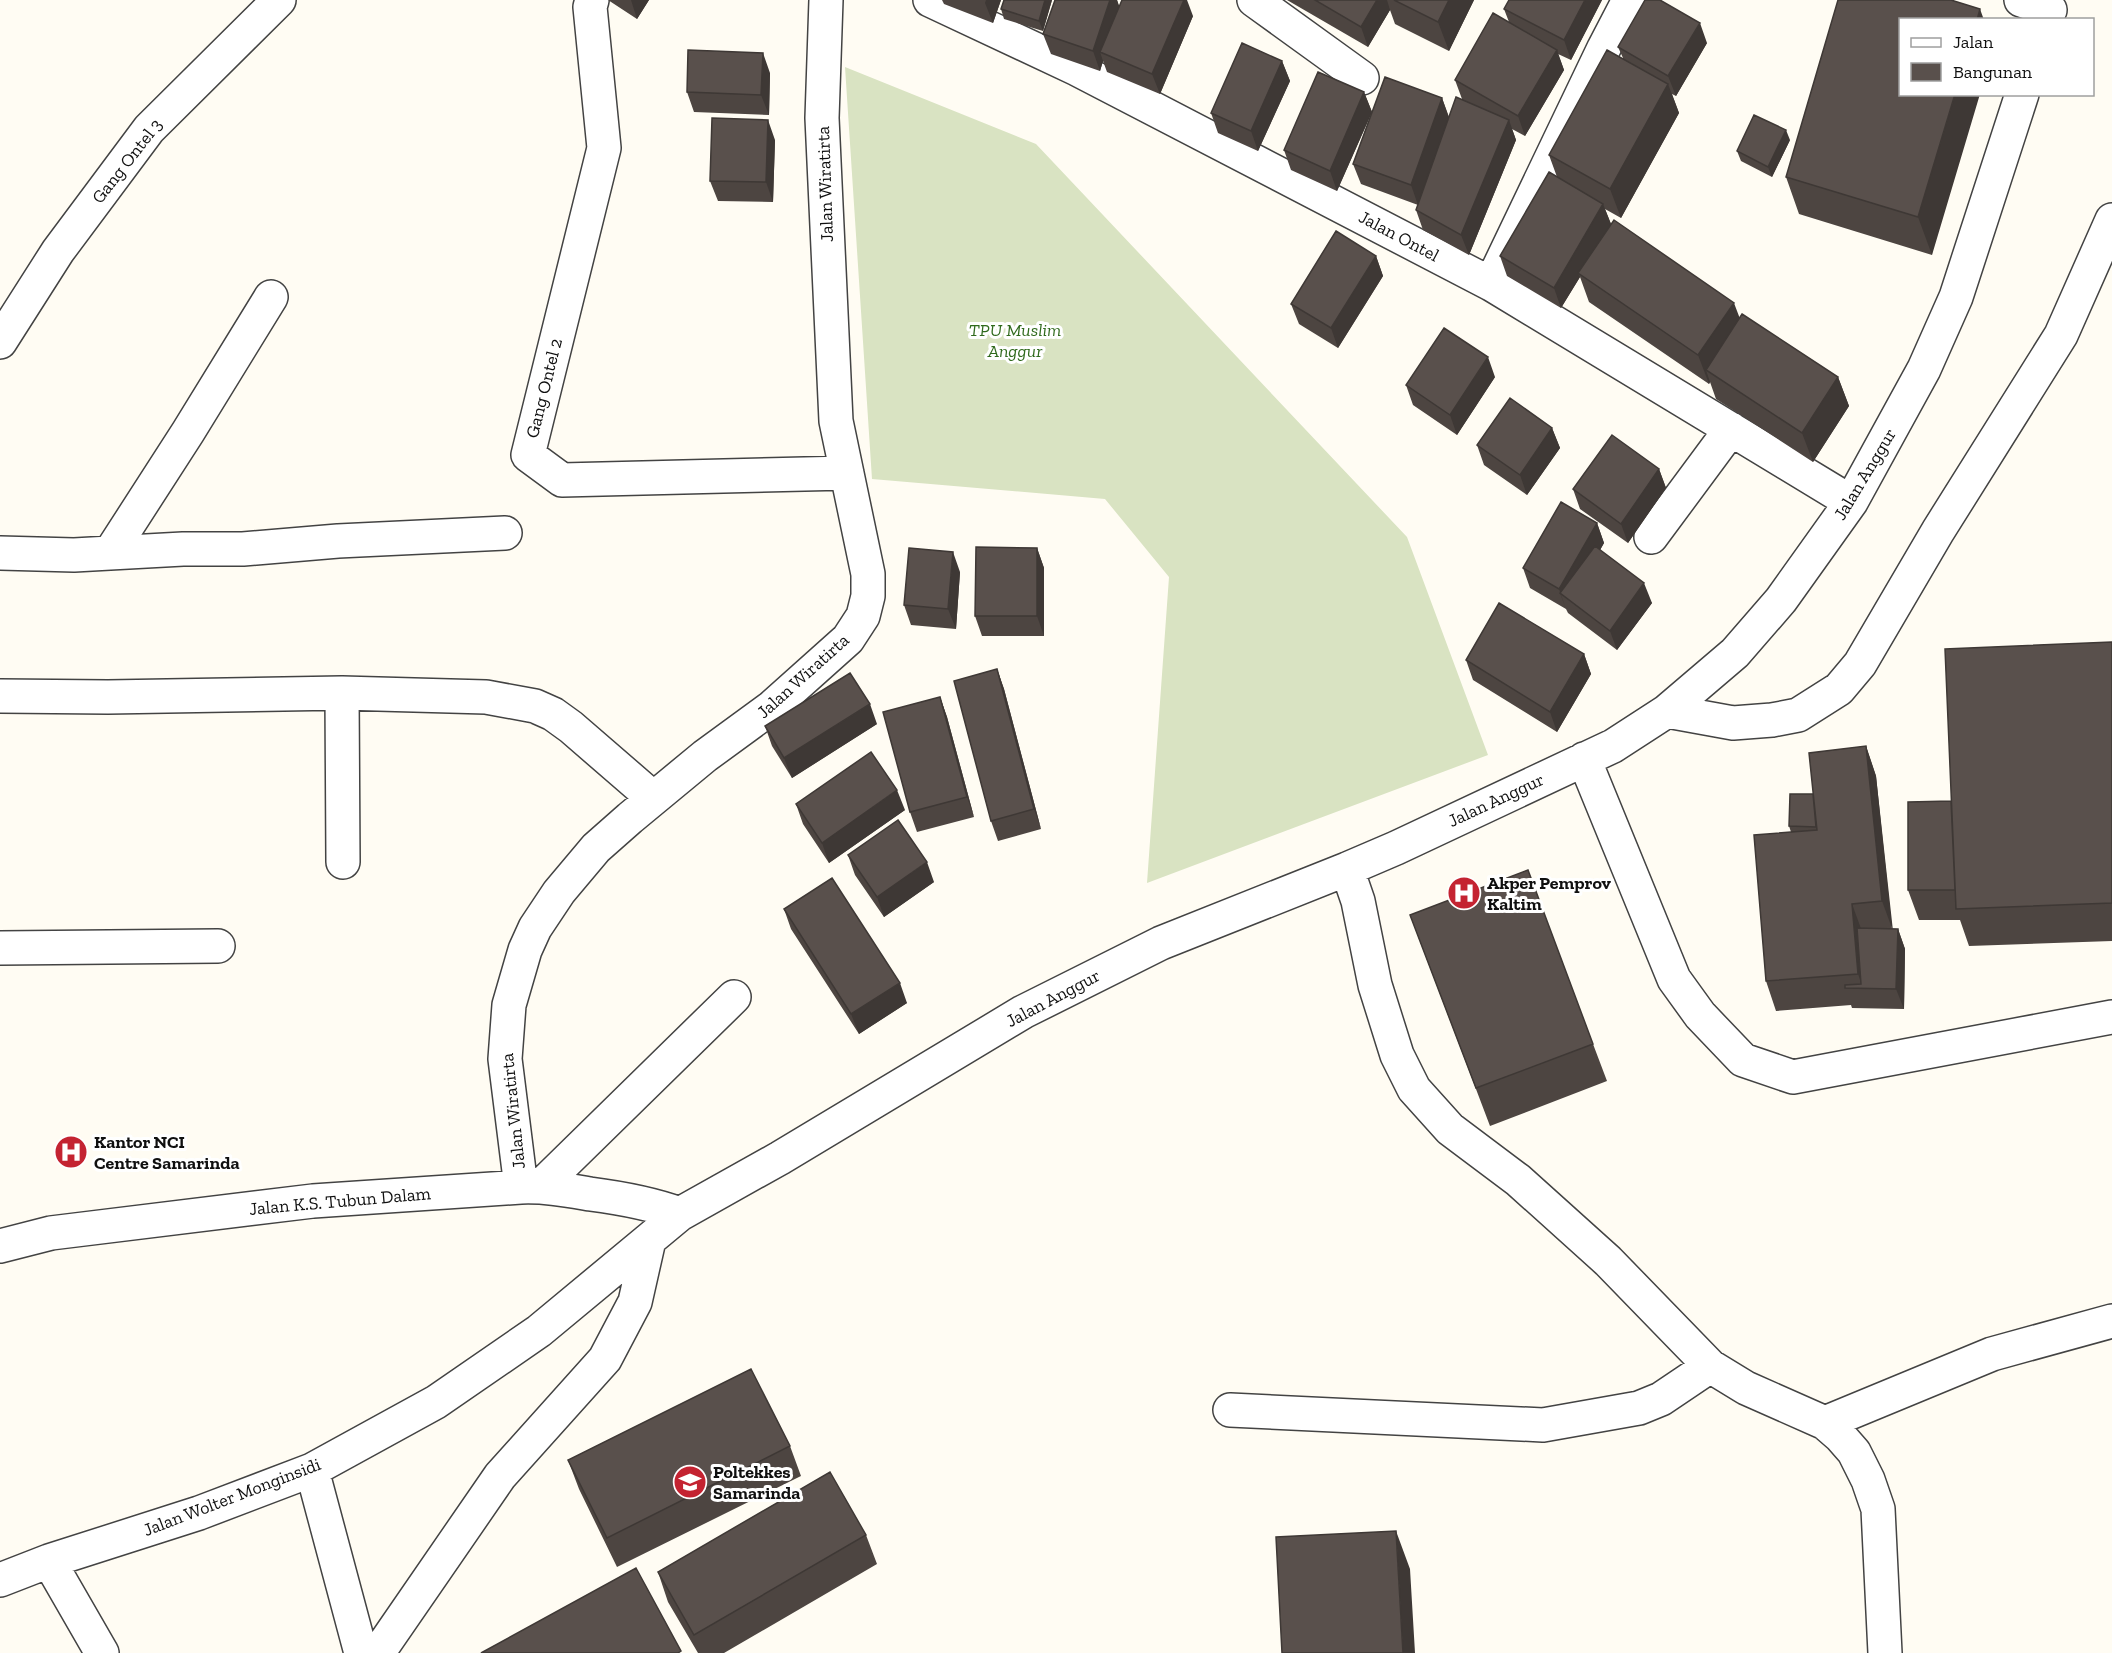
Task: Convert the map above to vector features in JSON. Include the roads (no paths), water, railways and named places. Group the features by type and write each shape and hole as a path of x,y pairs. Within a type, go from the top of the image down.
{"street":[{"name":"Gang Ontel 3","path":"0,342 58,251 149,129 279,0"},
{"name":"Gang Ontel 2","path":"592,0 590,7 604,148 528,454 562,480 847,473"},
{"name":"Jalan Wiratirta","path":"531,1186 505,1059 509,1005 525,950 535,928 559,892 596,848 705,756 772,707 848,639 863,616 868,596 868,574 836,421 822,118 826,0"},
{"name":"Jalan Ontel","path":"930,0 1077,69 1491,284 1851,502"},
{"path":"1254,0 1362,78"},
{"path":"1491,284 1629,0"},
{"name":"Jalan Anggur","path":"680,1214 780,1158 1023,1012 1161,943 1347,869 1613,746 1667,711 1735,653 1781,600 1851,502 1924,369 1956,297 2021,96"},
{"path":"1667,711 1733,723 1772,720 1798,715 1839,689 1860,664 1938,531 2061,335 2112,220"},
{"path":"110,552 188,432 271,297"},
{"path":"1652,537 1731,429"},
{"path":"0,553 74,555 243,549 338,541 505,533"},
{"path":"0,696 108,698 342,693 486,697 535,706 553,714 653,798"},
{"path":"342,693 343,862"},
{"path":"1584,759 1674,979 1700,1015 1743,1060 1793,1077 2112,1017"},
{"path":"1347,869 1358,901 1386,1020 1397,1055 1414,1089 1450,1129 1518,1180 1608,1261 1710,1366 1746,1388 1825,1424 1854,1452 1869,1480 1878,1509 1885,1653"},
{"path":"0,948 218,946"},
{"path":"531,1186 734,997"},
{"name":"Jalan K.S. Tubun Dalam","path":"0,1246 51,1233 313,1201 531,1186 652,1204 680,1214"},
{"name":"Jalan Wolter Monginsidi","path":"0,1580 49,1561 200,1513 312,1470 436,1402 539,1331 680,1214"},
{"path":"378,1653 500,1476 605,1359 635,1302 649,1240"},
{"path":"1825,1424 1992,1354 2112,1321"},
{"path":"1230,1410 1543,1425 1639,1408 1661,1399 1710,1366"},
{"path":"312,1470 361,1653"},
{"path":"49,1561 102,1653"}],"place":[{"name":"Akper Pemprov Kaltim","path":"1464,893"},
{"name":"Kantor NCI Centre Samarinda","path":"71,1152"},
{"name":"Poltekkes Samarinda","path":"690,1482"}],"park label":[{"name":"TPU Muslim Anggur","path":"1015,340"}]}
